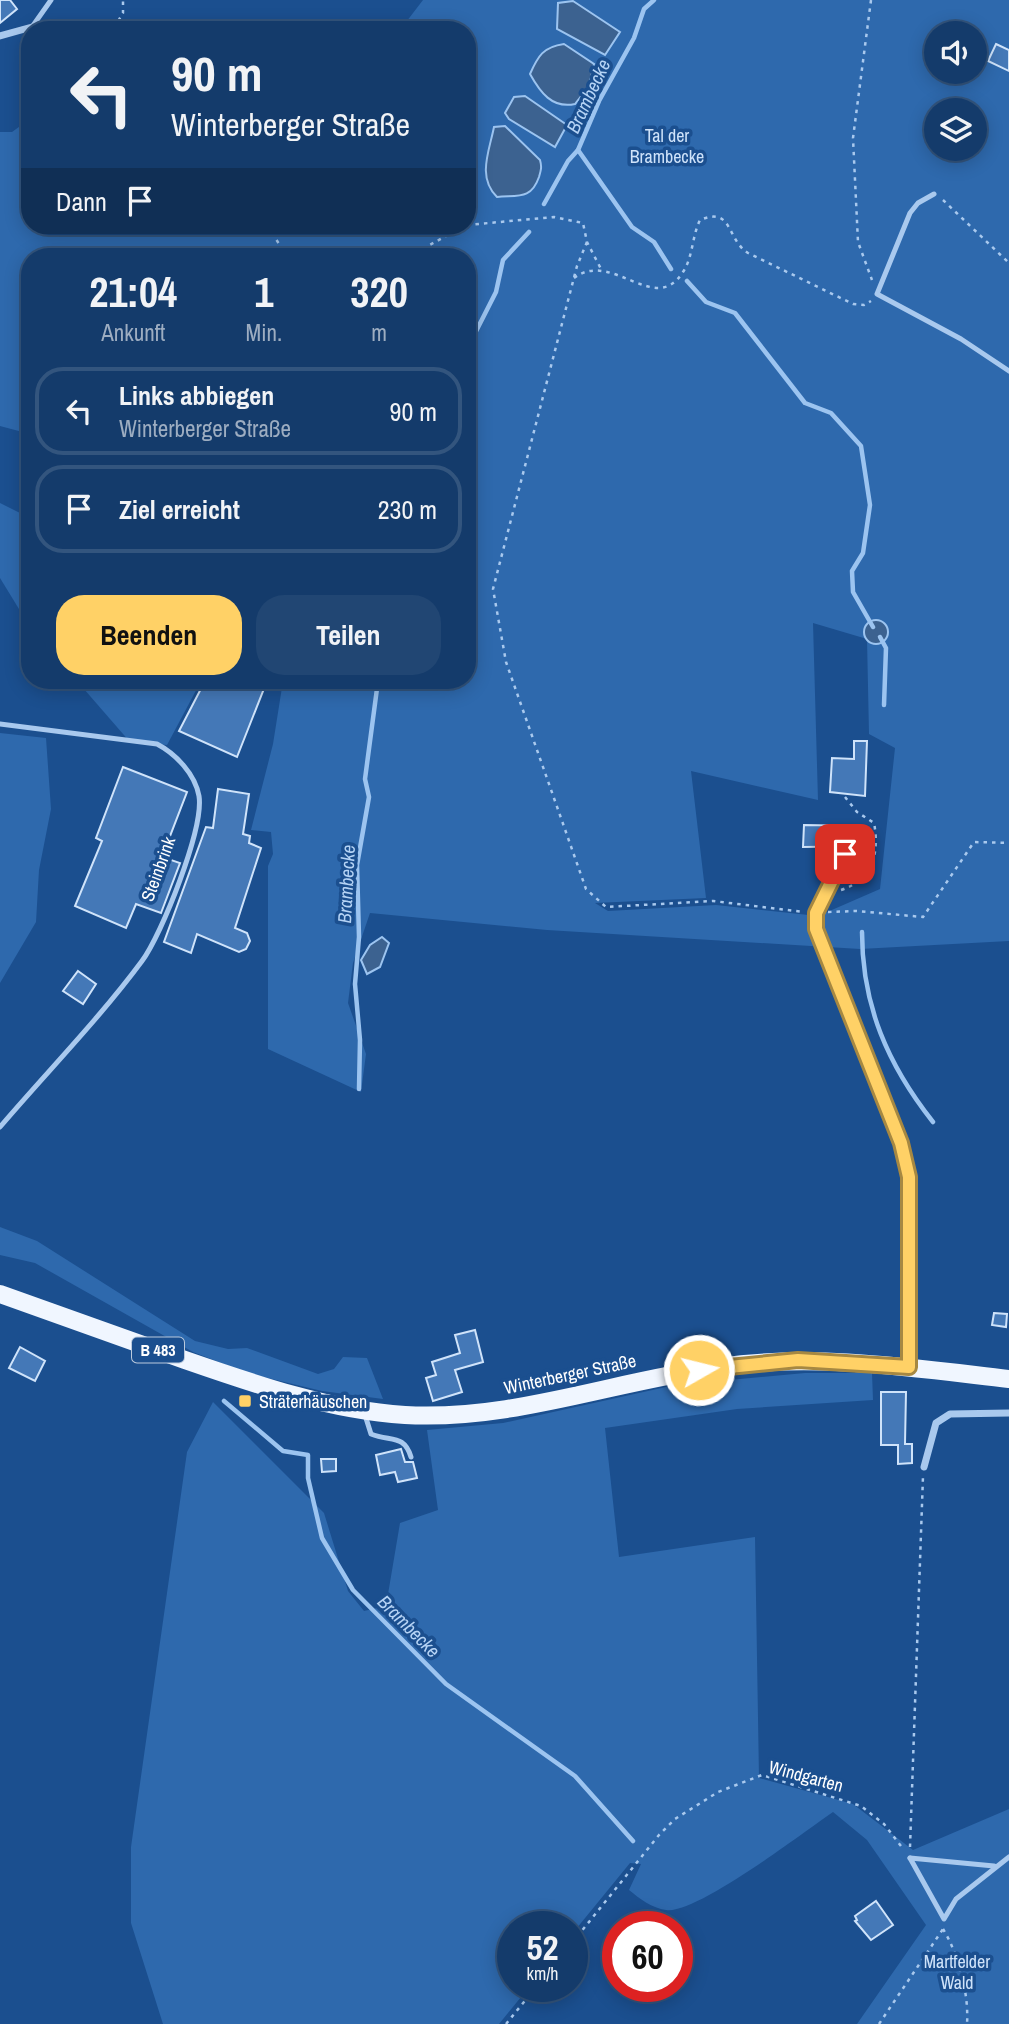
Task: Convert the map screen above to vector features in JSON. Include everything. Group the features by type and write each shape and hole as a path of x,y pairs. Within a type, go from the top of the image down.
{"main road":[{"name":"Winterberger Straße","path":"0,1294 241,1379 317,1402 364,1412 443,1415 516,1408 676,1373 769,1361 909,1367 1009,1379"}],"street":[{"path":"0,36 21,30"},
{"path":"845,854 816,913 820,944 901,1143 909,1177 909,1367"},
{"path":"924,1467 936,1423 950,1414 1009,1413"}],"lane":[{"path":"36,21 51,0"},
{"path":"934,194 918,202 910,213 877,294 961,339 1009,372"},
{"name":"Steinbrink","path":"0,724 157,744 169,750 190,776 198,793 200,809 177,888 144,959 0,1127"},
{"path":"364,1412 365,1424 371,1434 384,1440 401,1441 407,1445 411,1457"},
{"path":"910,1858 944,1919 956,1899 994,1866 1009,1857"},
{"path":"910,1858 994,1866"}],"path":[{"path":"118,21 123,13 123,0"},
{"path":"574,278 581,273 601,269 652,290 668,285 685,270 700,220 712,215 720,216 727,223 739,247 831,295 864,304 877,294 858,242 853,138 871,0"},
{"path":"934,194 1009,263"},
{"path":"476,225 554,217 583,223 587,242 601,269"},
{"path":"425,248 449,235"},
{"path":"587,242 574,278 494,589 506,662 586,889 606,907 713,901 816,913 856,911 923,917 974,842 1009,843"},
{"path":"825,895 862,881 874,855 877,837 874,823 857,812 845,797"},
{"path":"910,1858 924,1467"},
{"name":"Windgarten","path":"588,1923 675,1819 718,1791 762,1775 862,1806 884,1824 910,1858"},
{"path":"879,2024 943,1929 951,1943 968,2008 967,2024"},
{"path":"506,2024 524,2002"}],"green space":[{"name":"Tal der Brambecke","path":"423,0 1009,0 1009,941 860,949 547,930 370,913 353,963 348,1003 366,1054 361,1092 268,1049 268,866 273,854 271,832 251,830 273,744 282,689 476,689 476,248 21,248 21,432 0,426 0,132 12,132 21,126 21,235 476,235 476,21 407,21","holes":["813,623 867,639 869,734 895,748 880,889 818,916 716,905 608,911 595,903 706,898 691,771 818,800"]},
{"path":"0,503 21,514 21,612 0,578"},
{"path":"84,689 197,689 167,745 130,742"},
{"path":"0,733 46,738 51,809 39,870 36,922 0,983"},
{"path":"0,1227 37,1241 195,1341 228,1349 247,1348 318,1374 334,1369 343,1357 367,1358 383,1399 322,1391 247,1373 193,1352 35,1263 0,1255"},
{"name":"Martfelder Wald","path":"805,1373 872,1373 873,1400 737,1409 605,1428 619,1557 755,1537 759,1778 853,1804 913,1850 1009,1809 1009,2024 857,2024 926,1925 867,1840 833,1812 725,1886 681,1908 666,1910 656,1907 629,1890 641,1864 630,1863 588,1914 588,1911 497,1911 497,2002 517,2002 499,2024 163,2024 131,1923 131,1847 187,1452 213,1402 324,1513 348,1591 364,1611 386,1606 400,1523 438,1510 427,1430 503,1423 675,1385"}],"shaded area":[{"path":"573,1 620,32 605,55 557,29 558,3"},
{"path":"564,44 594,64 589,86 575,104 567,105 548,98 530,74 542,53 551,47"},
{"path":"525,96 567,125 555,147 509,119 505,113 514,97"},
{"path":"505,126 540,160 541,168 536,184 528,193 497,197 487,181 487,155 494,127"},
{"path":"876,620 884,624 888,632 884,640 876,644 868,640 864,632 868,624"},
{"path":"382,937 389,943 380,967 367,974 361,960 370,945"}],"building":[{"path":"0,0 10,0 17,9 0,23"},
{"path":"996,44 1009,50 1009,71 988,61"},
{"path":"201,689 264,689 237,757 179,731"},
{"path":"854,741 867,741 865,796 830,792 832,758 854,759"},
{"path":"123,767 187,792 162,857 180,863 161,913 136,904 126,928 75,906 102,841 96,838"},
{"path":"218,789 249,794 243,834 250,836 249,843 261,848 235,928 247,933 250,941 246,949 239,952 197,934 191,953 164,942 206,827 213,828"},
{"path":"804,825 863,826 863,829 870,829 869,846 803,847"},
{"path":"78,971 96,984 83,1004 63,991"},
{"path":"994,1313 1007,1314 1006,1327 992,1325"},
{"path":"475,1330 483,1362 455,1370 462,1392 433,1401 426,1378 436,1375 432,1362 460,1353 455,1335"},
{"path":"20,1347 45,1361 35,1381 9,1368"},
{"path":"881,1392 906,1392 905,1444 912,1444 912,1463 898,1464 898,1445 881,1445"},
{"path":"401,1449 405,1462 413,1462 417,1478 398,1482 395,1472 380,1475 376,1455"},
{"path":"321,1459 336,1459 336,1471 322,1472"},
{"path":"876,1901 893,1925 871,1940 855,1921 855,1916"}],"waterway":[{"name":"Brambecke","path":"544,204 568,161 578,150 599,101 634,38 644,9 654,0"},
{"path":"578,150 632,227 654,242 671,269"},
{"name":"Brambecke","path":"476,331 496,292 503,260 529,232"},
{"path":"687,281 706,302 735,313 805,403 831,413 861,446 870,505 863,553 852,571 853,592 873,627"},
{"path":"880,637 886,648 884,705"},
{"name":"Brambecke","path":"359,1089 360,1040 355,984 359,937 357,865 369,797 365,779 377,689"},
{"path":"862,932 867,985 881,1033 903,1079 933,1122"},
{"name":"Brambecke","path":"224,1401 283,1451 308,1455 308,1478 322,1538 353,1590 446,1684 575,1776 633,1841"}],"place":[{"name":"Sträterhäuschen","path":"245,1401"}],"route":[{"path":"699,1370 798,1360 909,1367 909,1177 901,1143 816,929 816,913 845,854"}]}
